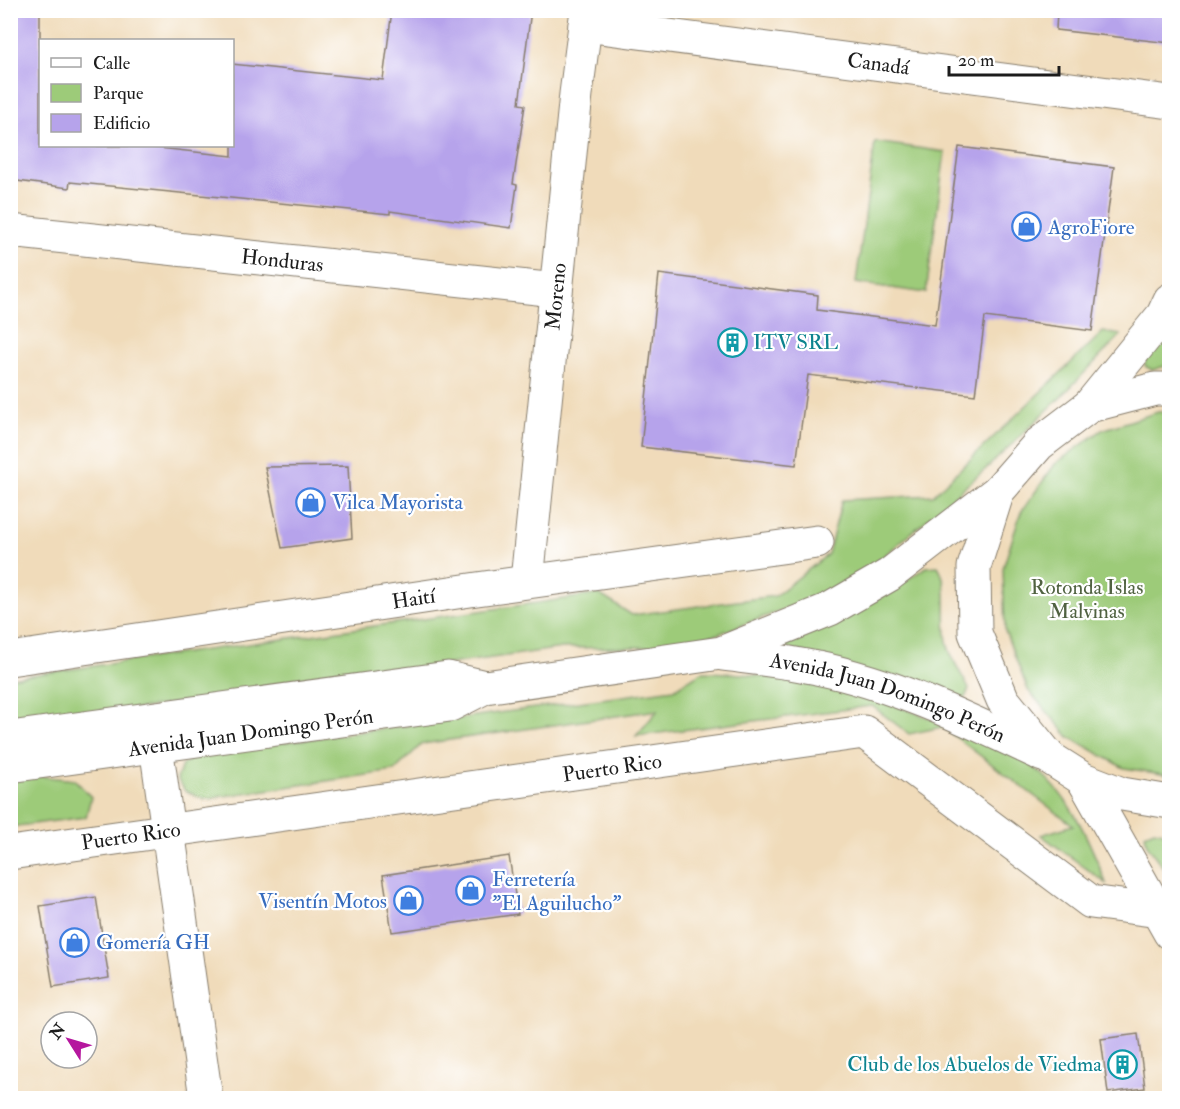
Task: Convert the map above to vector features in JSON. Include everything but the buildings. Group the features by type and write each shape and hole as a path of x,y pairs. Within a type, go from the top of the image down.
{"street":[{"name":"Canadá","path":"586,18 1170,102"},
{"name":"Moreno","path":"527,582 586,18"},
{"name":"Honduras","path":"10,231 556,290"},
{"path":"1170,300 1163,315 1089,406 1039,444 998,491 974,567 975,633 1003,700 1050,759 1083,779 1122,794 1170,802"},
{"path":"1089,406 1155,389 1170,389"},
{"name":"Avenida Juan Domingo Perón","path":"10,766 450,705 485,687 721,653 840,603 889,574 998,491"},
{"name":"Haití","path":"10,660 527,582 817,542"},
{"name":"Avenida Juan Domingo Perón","path":"721,653 818,668 885,688 952,712 1050,759"},
{"name":"Avenida Juan Domingo Perón","path":"10,738 448,678 485,687"},
{"name":"Puerto Rico","path":"10,853 864,732 1091,902 1165,922"},
{"path":"156,746 206,1098"},
{"path":"1083,779 1165,922"}],"green space":[{"path":"875,142 945,152 926,293 856,283"},
{"path":"1103,332 1121,335 987,468 876,563 823,595 718,634 657,647 562,648 11,727 10,678 599,594 632,615 775,596 828,554 842,500 933,495"},
{"path":"1169,332 1169,365 1152,370 1145,366 1145,359"},
{"name":"Rotonda Islas Malvinas","path":"1158,412 1170,412 1169,775 1124,768 1069,737 1028,690 1005,631 1003,568 1021,512 1055,464 1102,430"},
{"path":"938,566 944,583 948,646 969,689 964,700 947,697 781,646 888,593 926,567"},
{"path":"702,672 776,678 848,692 919,714 1018,757 1042,774 1066,802 1085,833 1106,883 1041,835 1073,825 942,727 909,734 872,706 636,736 658,710 422,744 394,771 204,799 185,791 177,779 182,765 199,754 674,689"},
{"path":"30,775 75,780 91,797 86,817 11,827 10,778"},
{"path":"1154,830 1169,833 1169,876 1147,845 1145,834"}],"place":[{"name":"AgroFiore","path":"1027,227"},
{"name":"ITV SRL","path":"732,342"},
{"name":"Vilca Mayorista","path":"311,502"},
{"name":"Ferretería \"El Aguilucho\"","path":"471,891"},
{"name":"Visentín Motos","path":"408,901"},
{"name":"Gomería GH","path":"75,942"},
{"name":"Club de los Abuelos de Viedma","path":"1123,1064"}]}
